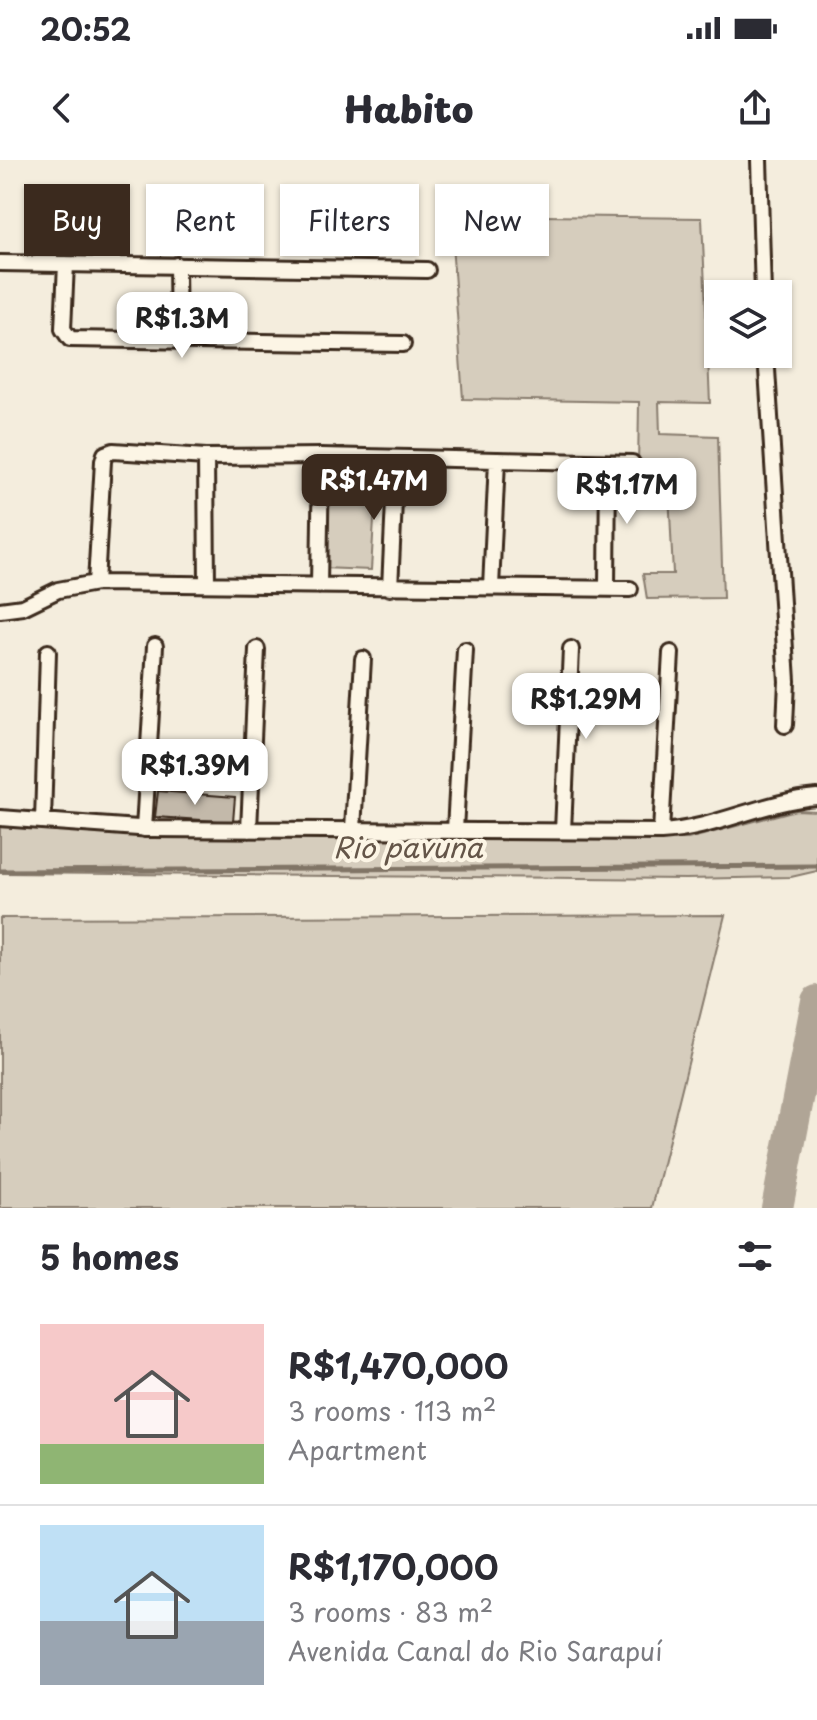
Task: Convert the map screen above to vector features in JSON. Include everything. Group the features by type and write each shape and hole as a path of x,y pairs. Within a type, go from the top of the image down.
{"street":[{"path":"759,160 763,280"},
{"path":"0,263 427,270"},
{"path":"66,264 63,329 70,339 403,344"},
{"path":"177,265 178,341"},
{"path":"767,368 787,681 785,725"},
{"path":"96,583 103,461 105,454 113,451 206,457 321,456 632,463"},
{"path":"319,586 321,456"},
{"path":"206,457 207,584"},
{"path":"390,588 396,458"},
{"path":"491,587 497,461"},
{"path":"607,588 608,463"},
{"path":"0,610 23,607 58,590 96,583 630,589"},
{"path":"144,829 155,646"},
{"path":"249,830 257,649"},
{"path":"563,831 571,649"},
{"path":"455,830 465,650"},
{"path":"43,821 48,652"},
{"path":"661,832 671,653"},
{"path":"353,829 363,659"},
{"path":"0,818 144,829 661,832 702,827 799,799 817,797"}],"shaded area":[{"path":"549,216 702,218 704,368 708,368 710,403 659,402 660,434 718,436 723,598 647,599 643,574 673,574 668,471 638,470 639,402 463,399 453,256 549,256"},
{"path":"329,467 377,470 371,570 322,568"},
{"path":"796,810 817,811 817,871 791,877 686,879 0,873 0,827 248,836 688,839"},
{"path":"725,915 652,1208 0,1208 0,918"}],"building":[{"path":"158,791 235,797 233,822 155,817"}],"waterway":[{"name":"Rio pavuna","path":"0,871 817,866"},
{"path":"777,1208 817,1001"}]}
